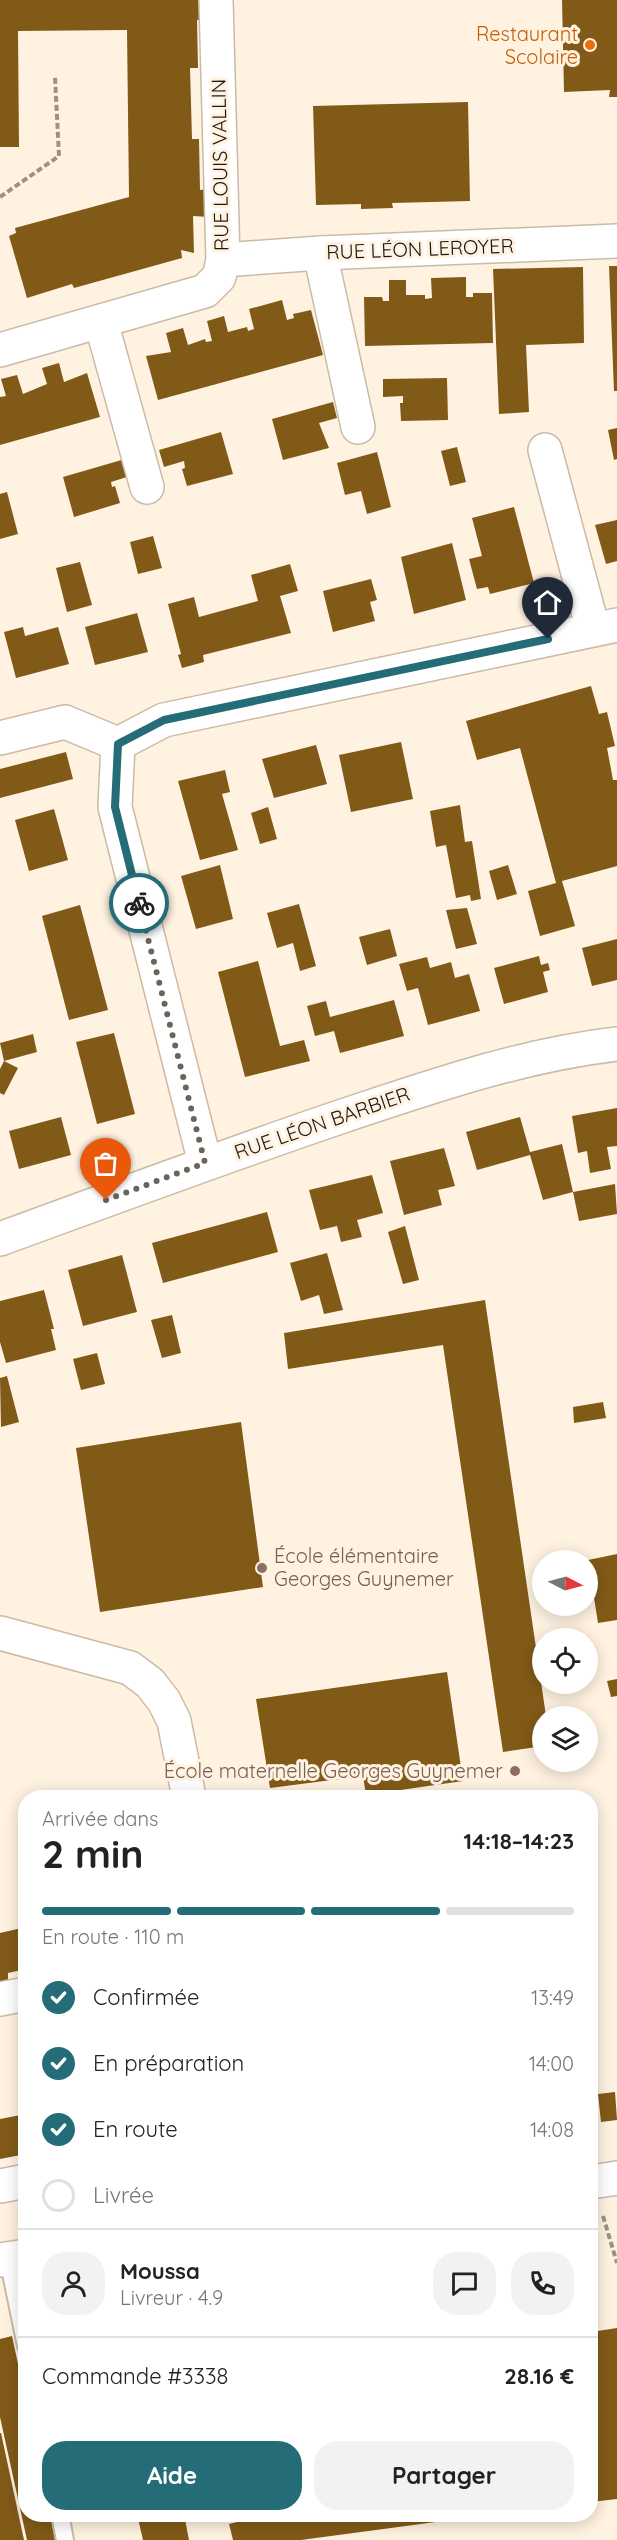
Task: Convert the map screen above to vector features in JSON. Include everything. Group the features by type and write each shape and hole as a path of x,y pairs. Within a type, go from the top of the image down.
{"street":[{"name":"RUE LOUIS VALLIN","path":"0,350 205,291 219,277 223,260 216,0"},
{"name":"RUE LÉON LEROYER","path":"223,260 320,253 617,241"},
{"path":"320,253 358,428"},
{"path":"100,322 147,487"},
{"path":"118,744 164,720 605,627 545,450"},
{"path":"0,738 65,722 118,744"},
{"path":"118,744 115,807 205,1163"},
{"name":"RUE LÉON BARBIER","path":"0,1239 205,1163 480,1070 566,1050 617,1044"},
{"path":"0,1633 130,1668 150,1683 164,1701 174,1721 188,1790"},
{"path":"0,1999 18,1996"},
{"path":"598,2180 617,2178"},
{"path":"0,2186 18,2183"}],"lane":[{"path":"11,2258 18,2299"},
{"path":"62,2522 65,2540"}],"path":[{"path":"0,197 59,156 55,77"},
{"path":"603,2215 617,2263"}],"building":[{"path":"0,0 203,0 204,21 197,20 198,68 190,68 192,139 199,139 200,190 208,189 209,217 193,216 194,253 181,250 182,258 74,288 72,284 27,298 9,236 16,233 15,228 129,197 127,30 18,31 19,147 0,147"},
{"name":"Restaurant Scolaire","path":"562,0 617,0 617,97 609,97 610,90 564,92"},
{"path":"468,102 470,201 392,203 393,208 361,209 361,204 316,205 313,106"},
{"path":"609,266 617,266 617,391 614,391"},
{"path":"583,267 584,343 526,345 529,412 499,414 493,269"},
{"path":"466,277 466,297 473,297 473,293 492,293 493,343 365,346 364,297 382,297 383,301 389,301 389,280 406,280 406,295 425,295 425,299 432,298 431,278"},
{"path":"282,300 287,320 294,318 293,314 311,310 323,355 158,400 146,356 171,352 166,333 183,328 188,345 205,339 206,342 212,341 207,321 224,316 228,332 247,327 248,331 254,329 249,309"},
{"path":"59,363 64,382 87,373 100,417 0,445 0,397 6,396 1,379 17,375 23,394 47,384 42,368"},
{"path":"447,378 448,420 401,421 400,403 403,403 403,396 383,397 383,379"},
{"path":"333,402 337,418 319,423 329,448 283,460 272,419"},
{"path":"617,428 617,459 614,460 608,430"},
{"path":"221,432 233,474 187,486 182,469 185,468 184,461 164,467 159,450"},
{"path":"457,447 466,482 450,486 441,451"},
{"path":"377,452 391,507 367,514 361,491 345,495 337,463"},
{"path":"125,459 130,476 111,482 112,487 115,486 120,503 74,517 63,477"},
{"path":"7,492 18,534 0,539 0,494"},
{"path":"514,507 534,583 490,594 488,587 477,589 469,559 482,556 472,518"},
{"path":"617,520 617,561 606,564 595,525"},
{"path":"153,536 162,568 138,574 130,542"},
{"path":"452,543 466,600 414,614 401,557"},
{"path":"80,562 92,605 67,612 56,568"},
{"path":"290,564 298,591 280,596 291,633 203,655 204,662 182,668 178,655 181,654 168,604 194,597 199,617 258,601 251,575"},
{"path":"371,579 377,600 370,602 375,621 333,632 323,591"},
{"path":"137,613 148,652 95,665 85,627"},
{"path":"23,627 25,636 58,627 69,664 16,678 4,632"},
{"path":"591,686 599,714 607,712 615,746 607,748 613,780 617,780 617,866 562,881 575,926 540,936 528,891 556,883 520,748 477,760 466,721"},
{"path":"401,742 413,799 351,812 339,755"},
{"path":"316,745 327,784 274,798 262,759"},
{"path":"66,752 73,779 0,798 0,769"},
{"path":"225,770 230,792 222,794 238,850 200,860 178,781"},
{"path":"460,805 465,842 472,841 481,899 471,901 470,895 456,898 446,845 436,847 430,811"},
{"path":"268,807 277,839 260,844 251,813"},
{"path":"54,809 68,860 29,871 15,820"},
{"path":"220,865 233,919 196,929 181,876"},
{"path":"508,865 517,894 497,900 489,871"},
{"path":"299,904 316,966 300,971 293,943 277,948 267,913"},
{"path":"80,905 108,1010 69,1020 42,916"},
{"path":"467,908 477,944 456,949 446,910"},
{"path":"390,929 397,956 367,965 359,937"},
{"path":"617,939 617,980 592,986 582,948"},
{"path":"539,956 541,965 548,963 550,970 543,972 548,992 504,1004 494,968"},
{"path":"427,957 430,968 451,962 455,978 469,974 480,1011 428,1025 418,988 407,991 399,964"},
{"path":"258,961 280,1046 304,1040 310,1061 245,1077 218,972"},
{"path":"394,1000 404,1036 340,1053 334,1031 315,1036 307,1006 326,1001 330,1017"},
{"path":"114,1033 135,1114 97,1124 76,1042"},
{"path":"33,1034 37,1052 4,1061 0,1043"},
{"path":"4,1061 18,1068 4,1095 0,1093 0,1069"},
{"path":"617,1108 617,1146 607,1147 611,1169 590,1173 587,1151 578,1153 572,1116"},
{"path":"61,1117 71,1155 19,1169 9,1131"},
{"path":"520,1117 530,1152 562,1144 573,1192 543,1200 530,1155 477,1170 466,1132"},
{"path":"444,1148 455,1186 438,1190 442,1205 404,1215 390,1161"},
{"path":"372,1175 383,1213 357,1220 362,1237 341,1242 337,1226 320,1230 309,1190"},
{"path":"615,1184 617,1214 579,1221 573,1192"},
{"path":"267,1212 278,1252 163,1283 152,1243"},
{"path":"405,1226 419,1280 403,1284 388,1232"},
{"path":"327,1253 343,1310 324,1314 319,1295 301,1301 290,1263"},
{"path":"122,1255 137,1312 83,1326 68,1270"},
{"path":"44,1290 54,1329 51,1329 56,1350 6,1363 0,1342 0,1301"},
{"path":"485,1300 533,1628 532,1694 543,1694 545,1706 532,1706 532,1748 503,1752 443,1345 288,1369 284,1333"},
{"path":"172,1315 181,1353 162,1358 151,1320"},
{"path":"97,1353 105,1384 81,1390 73,1359"},
{"path":"7,1376 19,1422 1,1427 0,1378"},
{"path":"603,1402 606,1418 574,1423 573,1407"},
{"path":"241,1422 263,1587 100,1612 76,1448"},
{"path":"617,1554 617,1620 598,1623 597,1616 598,1558"},
{"path":"447,1672 463,1781 401,1790 365,1790 363,1776 270,1788 256,1699"},
{"path":"617,1679 617,1696 611,1697 607,1681"},
{"path":"18,1929 18,1971 8,1973 8,1981 0,1983 0,1933"},
{"path":"615,2092 617,2120 601,2122 598,2094"},
{"path":"18,2116 18,2156 0,2159 0,2119"},
{"path":"617,2328 617,2499 598,2501 598,2331"},
{"path":"12,2336 18,2364 18,2499 0,2417 0,2339"},
{"path":"1,2433 18,2512 18,2522 20,2522 24,2540 0,2540"},
{"path":"23,2522 52,2522 55,2540 27,2540"},
{"path":"139,2522 186,2522 189,2540 143,2540"},
{"path":"237,2522 436,2522 301,2540 233,2540 229,2524"}],"way so far":[{"path":"106,1200 205,1163 139,903"}],"place":[{"name":"Restaurant Scolaire","path":"590,45"},
{"name":"École élémentaire Georges Guynemer","path":"262,1568"},
{"name":"École maternelle Georges Guynemer","path":"515,1771"}],"route":[{"path":"139,903 115,807 118,744 164,720 548,639"}]}
